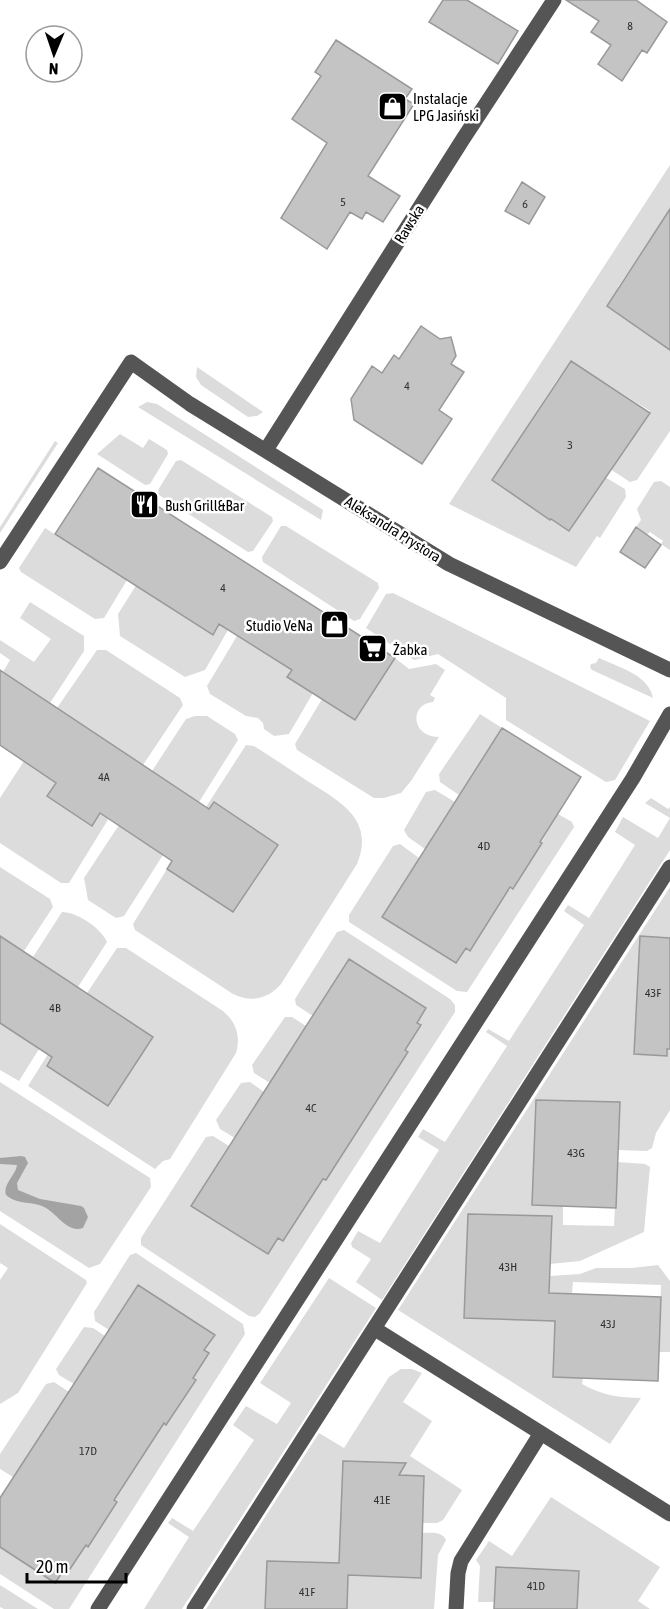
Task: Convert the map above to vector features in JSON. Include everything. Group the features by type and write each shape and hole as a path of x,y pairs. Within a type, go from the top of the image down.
{"street":[{"name":"Rawska","path":"266,450 456,149 554,0"},
{"name":"Aleksandra Prystora","path":"0,562 131,362 190,404 449,564 670,670"},
{"path":"98,1609 633,778 670,714"},
{"path":"194,1609 670,867"},
{"path":"375,1329 670,1514"},
{"path":"456,1609 461,1561 541,1433"}],"shaded area":[{"path":"670,165 670,209 618,287 637,328 663,345 670,346 670,431 637,480 630,482 610,469 650,411 571,361 492,480 570,531 605,477 625,489 626,497 600,538 597,536 576,567 449,504"},
{"path":"197,367 263,412 257,416 248,417 201,385 196,377"},
{"path":"147,402 157,404 323,510 321,520 138,407"},
{"path":"120,434 143,448 149,439 167,450 168,454 150,484 145,485 97,454"},
{"path":"55,441 58,443 0,533 0,527"},
{"path":"181,460 272,517 273,521 253,551 248,552 159,495 158,490 176,461"},
{"path":"661,481 670,487 670,550 661,544 663,541 650,532 647,535 636,527 641,520 637,509 654,482"},
{"path":"281,526 286,526 378,583 379,588 360,619 354,621 263,562 262,557"},
{"path":"45,528 127,580 104,618 95,619 21,572 19,568"},
{"path":"142,576 167,606 212,635 219,624 228,630 205,670 185,677 120,636 118,614"},
{"path":"393,593 650,721 615,780 606,782 506,720 506,698 438,654 414,660 366,628 386,594"},
{"path":"30,602 84,636 84,651 50,703 3,672 10,660 0,653 0,640 34,662 51,639 20,618"},
{"path":"237,636 292,670 288,677 313,693 289,734 274,736 264,729 263,723 258,718 246,716 210,694 207,686"},
{"path":"97,650 106,650 180,698 183,705 143,765 57,708"},
{"path":"395,658 409,669 436,664 445,670 430,695 435,698 433,702 420,708 416,720 423,732 439,737 401,793 384,798 374,798 297,750 295,744 322,699 355,720"},
{"path":"599,658 632,673 646,683 653,698 592,670 591,664 596,663"},
{"path":"480,714 502,728 459,795 440,782 439,774"},
{"path":"207,716 235,734 238,740 199,802 152,771 186,719"},
{"path":"246,745 254,746 333,797 352,814 362,835 357,864 281,984 271,993 253,999 233,994 135,930 133,924 167,869 278,845 214,802 208,809 206,807"},
{"path":"24,761 56,783 48,796 92,826 101,813 109,818 69,883 61,883 0,843 0,798"},
{"path":"435,790 455,802 425,849 408,837 404,830 426,792"},
{"path":"651,798 668,809 670,807 670,818 645,803"},
{"path":"558,814 572,822 574,827 467,992 457,991 349,922 349,915 393,846 400,844 419,858 382,917 456,963 510,887 514,889"},
{"path":"623,817 658,838 670,818 670,850 382,1300 356,1282 371,1259 352,1247 351,1243 358,1231 380,1243 439,1150 418,1137 423,1129 445,1142 507,1046 486,1032 488,1029 509,1041 584,925 564,911 568,905 589,918 635,845 615,832"},
{"path":"119,825 163,855 124,916 116,918 88,900 84,878"},
{"path":"0,867 50,899 53,907 24,951 0,936"},
{"path":"670,887 670,938 640,937 634,1054 667,1055 667,1049 670,1049 670,1110 656,1133 652,1148 647,1151 618,1150 536,1101 532,1205 563,1206 563,1225 614,1226 617,1162 645,1164 650,1167 644,1232 580,1261 550,1264 552,1216 468,1214 465,1318 548,1321 550,1276 580,1274 596,1268 658,1265 670,1281 670,1352 659,1352 661,1285 573,1282 572,1294 556,1294 583,1378 582,1384 611,1395 641,1398 610,1444 398,1310"},
{"path":"62,912 75,915 88,922 100,931 107,942 78,987 33,957"},
{"path":"344,930 450,999 455,1005 455,1012 260,1313 255,1317 249,1316 141,1245 141,1238 206,1137 213,1136 229,1146 191,1206 283,1241 408,1052 405,1050 421,1026 417,1023 425,1008 350,959 313,1016 296,1005 295,999 337,932"},
{"path":"117,948 126,948 223,1011 231,1020 238,1035 236,1053 170,1159 163,1161 155,1169 28,1086 48,1054 52,1057 153,1037 87,993"},
{"path":"285,1017 292,1017 306,1026 270,1083 254,1073 252,1065"},
{"path":"0,1023 39,1049 19,1081 0,1070"},
{"path":"0,1082 150,1178 151,1187 100,1264 89,1268 0,1211"},
{"path":"250,1082 264,1092 235,1138 220,1129 216,1120 241,1083"},
{"path":"25,1157 28,1163 17,1183 18,1190 40,1199 81,1206 88,1217 83,1228 71,1228 45,1208 17,1201 6,1195 6,1187 17,1165 0,1164 0,1158"},
{"path":"0,1224 86,1280 87,1283 18,1393 0,1404 0,1280 8,1268 0,1263"},
{"path":"136,1253 243,1324 245,1334 69,1609 54,1609 0,1574 0,1547 55,1583 66,1567 70,1569 86,1545 88,1546 117,1502 114,1500 195,1380 193,1378 209,1353 204,1350 214,1335 109,1330 95,1321 94,1312 130,1255"},
{"path":"329,1278 376,1308 182,1609 144,1609 189,1537 168,1523 172,1518 193,1531 254,1440 233,1425 246,1406 277,1424 291,1403 260,1383"},
{"path":"84,1327 93,1328 105,1336 74,1384 59,1375 56,1369"},
{"path":"401,1369 412,1369 422,1373 403,1402 432,1421 410,1456 462,1490 443,1520 437,1523 422,1523 424,1476 386,1475 386,1462 343,1461 339,1575 310,1562 267,1561 265,1609 206,1609 319,1433 344,1448 389,1377"},
{"path":"54,1382 69,1392 13,1477 0,1469 0,1454 46,1384"},
{"path":"551,1497 660,1567 638,1601 650,1609 577,1609 578,1571 496,1567 494,1602 478,1602 480,1566 476,1560 489,1541 512,1556"},
{"path":"422,1533 439,1534 446,1540 438,1555 434,1609 347,1609 348,1575 421,1578"},
{"path":"0,1585 38,1609 0,1607"}],"building":[{"path":"443,0 467,0 518,31 498,64 429,22"},
{"path":"566,0 636,0 667,22 647,53 642,50 622,81 598,64 611,45 591,32 599,21"},
{"path":"336,40 412,89 405,99 414,104 368,176 400,196 383,222 366,212 362,219 350,212 327,249 281,218 327,143 292,119 321,76 315,72"},
{"path":"522,182 545,197 529,224 505,211"},
{"path":"670,209 670,350 607,306"},
{"path":"421,326 440,339 451,337 456,356 451,364 464,372 439,410 452,419 422,464 354,420 351,399 372,366 382,373 394,355 399,359"},
{"path":"571,361 650,413 569,531 492,480"},
{"path":"98,468 395,658 355,720 287,677 292,670 219,624 213,635 55,534"},
{"path":"636,527 661,545 645,568 620,552"},
{"path":"0,670 209,809 214,802 278,845 233,912 167,869 172,861 100,813 92,826 47,796 56,783 0,745"},
{"path":"502,728 581,777 513,889 510,887 470,951 466,948 456,963 382,917"},
{"path":"0,936 153,1037 108,1106 47,1066 52,1057 0,1023"},
{"path":"640,936 670,938 670,1049 667,1049 667,1056 634,1054"},
{"path":"349,959 426,1008 417,1023 421,1025 405,1050 408,1052 326,1180 323,1179 283,1241 278,1238 268,1254 191,1206"},
{"path":"536,1100 620,1102 616,1208 532,1205"},
{"path":"468,1214 552,1216 549,1293 661,1297 658,1381 553,1377 555,1321 464,1318"},
{"path":"138,1285 215,1335 204,1350 209,1353 193,1378 196,1380 166,1425 164,1423 114,1500 117,1502 88,1547 86,1545 70,1569 66,1567 55,1583 0,1547 0,1498"},
{"path":"343,1461 406,1463 399,1475 424,1476 421,1578 348,1575 347,1609 265,1609 267,1561 339,1563"},
{"path":"496,1567 579,1571 577,1609 494,1609"}],"place":[{"name":"Instalacje LPG Jasiński","path":"392,107"},
{"name":"Bush Grill&Bar","path":"144,505"},
{"name":"Studio VeNa","path":"334,625"},
{"name":"Żabka","path":"372,649"}]}
